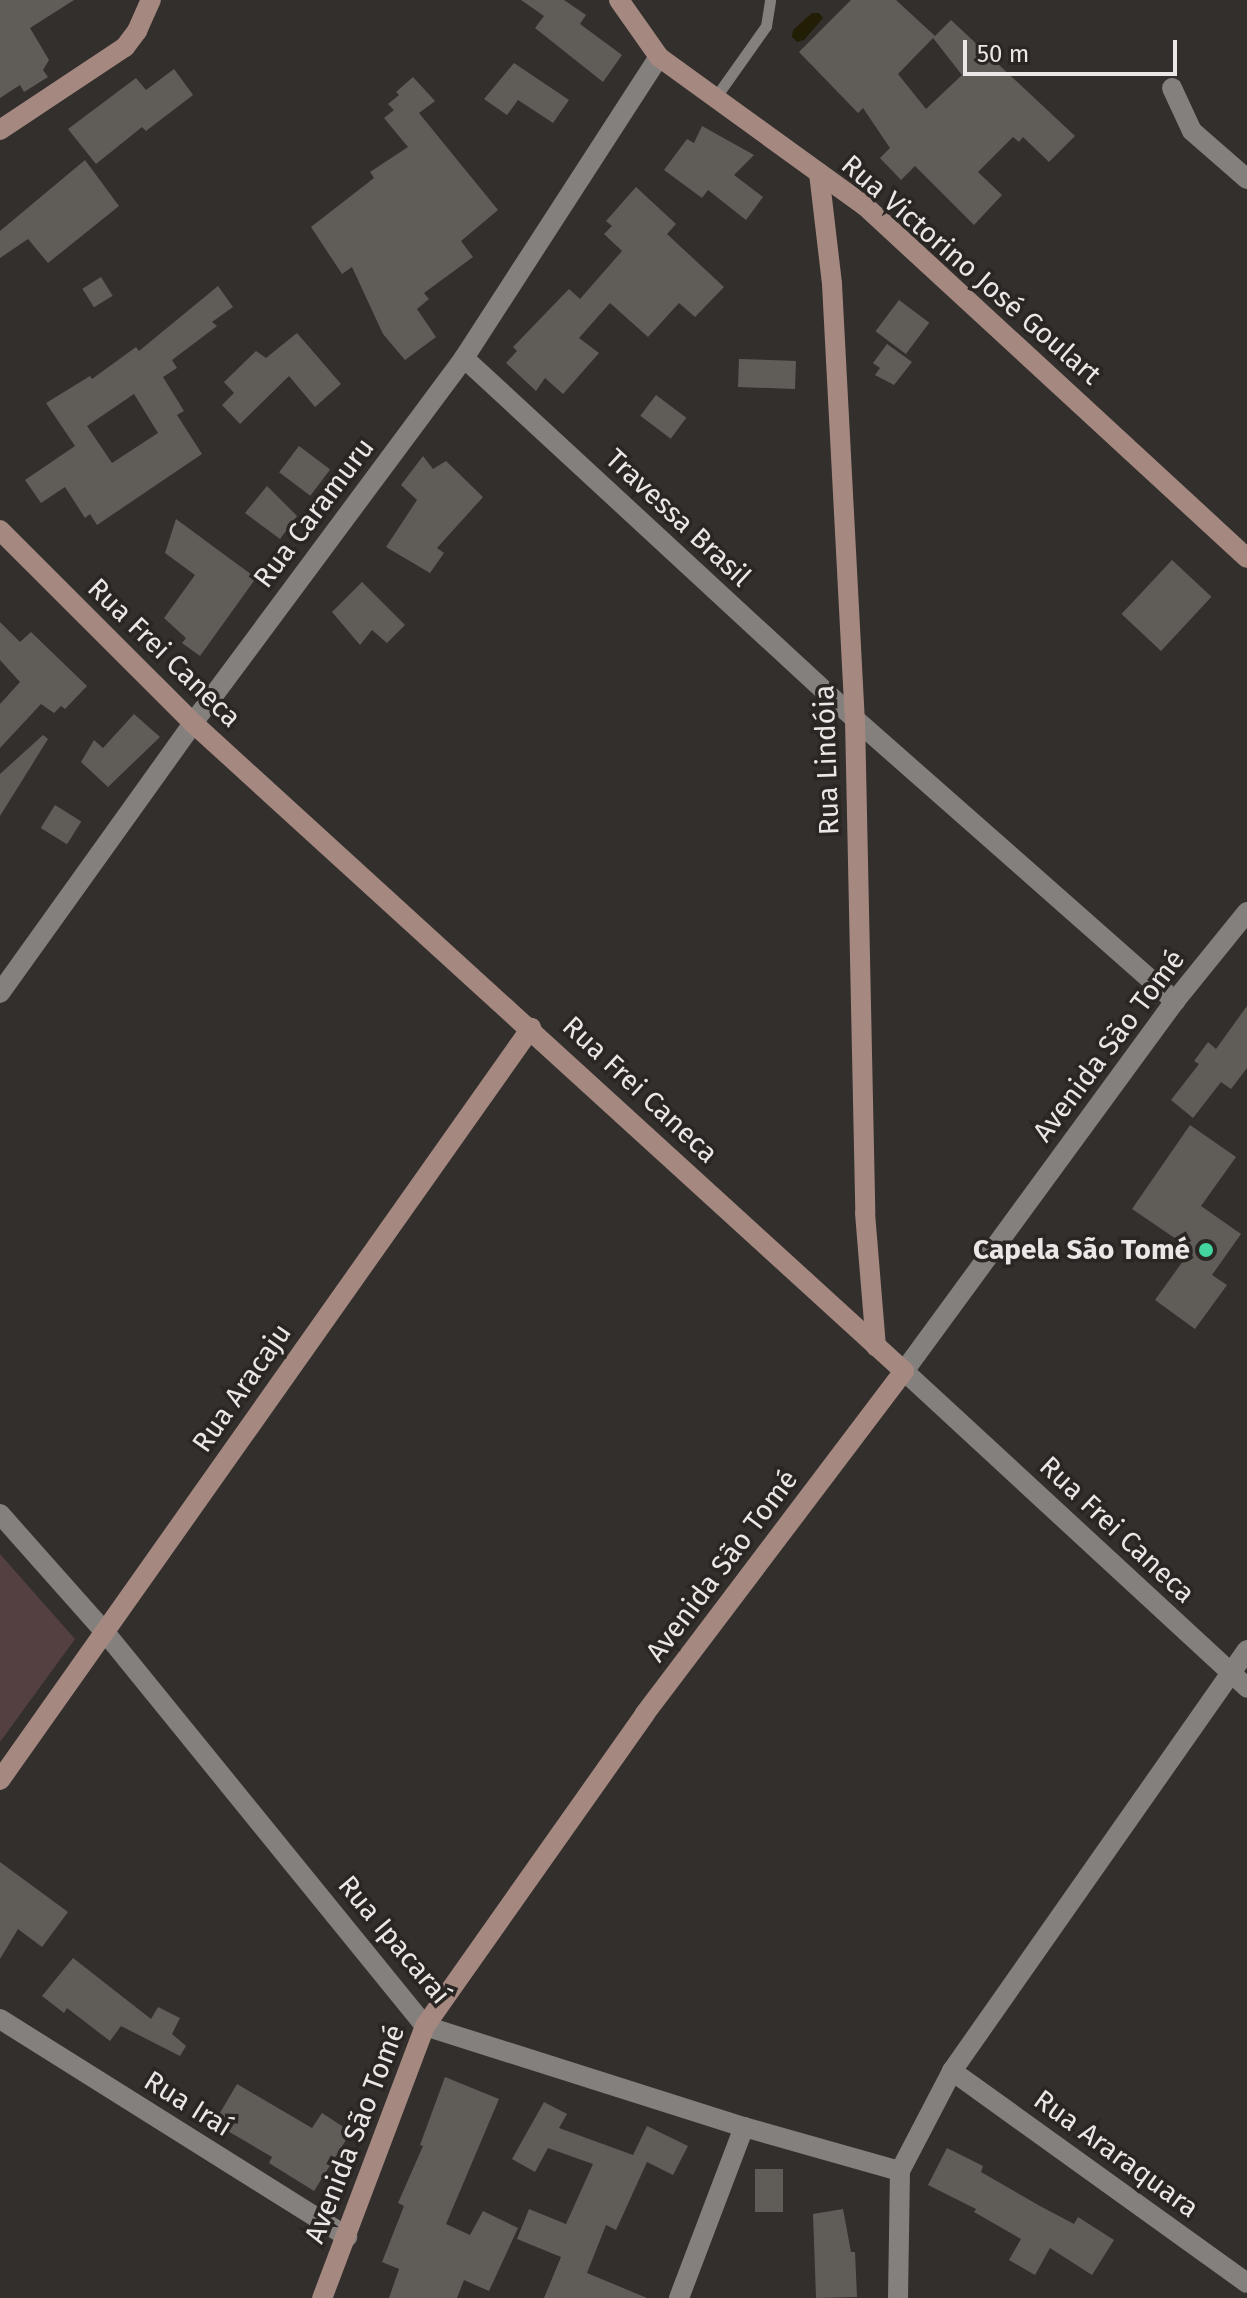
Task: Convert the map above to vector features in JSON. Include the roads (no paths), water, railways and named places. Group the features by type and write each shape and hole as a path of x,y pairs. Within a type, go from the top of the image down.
{"street":[{"path":"0,130 125,47 137,31 151,0"},
{"name":"Rua Victorino José Goulart","path":"619,0 659,57 865,206 1247,558"},
{"name":"Rua Caramuru","path":"0,993 193,723 464,358 659,57"},
{"path":"1172,88 1192,131 1247,179"},
{"name":"Rua Lindóia","path":"819,173 832,284 855,719 865,1213 876,1347"},
{"name":"Travessa Brasil","path":"464,358 855,719 1175,1001"},
{"name":"Rua Frei Caneca","path":"0,530 193,723 531,1028 1247,1688"},
{"name":"Avenida São Tomé","path":"322,2298 425,2026 645,1714 904,1371 1175,1001 1247,912"},
{"name":"Rua Aracaju","path":"0,1780 531,1028"},
{"name":"Rua Ipacaraí","path":"0,1514 104,1631 425,2026 744,2127 900,2171"},
{"path":"898,2298 900,2171 952,2071 1247,1650"},
{"name":"Rua Iraí","path":"0,2019 347,2237"},
{"name":"Rua Araraquara","path":"952,2071 1247,2283"},
{"path":"679,2298 744,2127"}],"lane":[{"path":"715,98 766,26 770,0"}],"place":[{"name":"Capela São Tomé","path":"1206,1250"}]}
